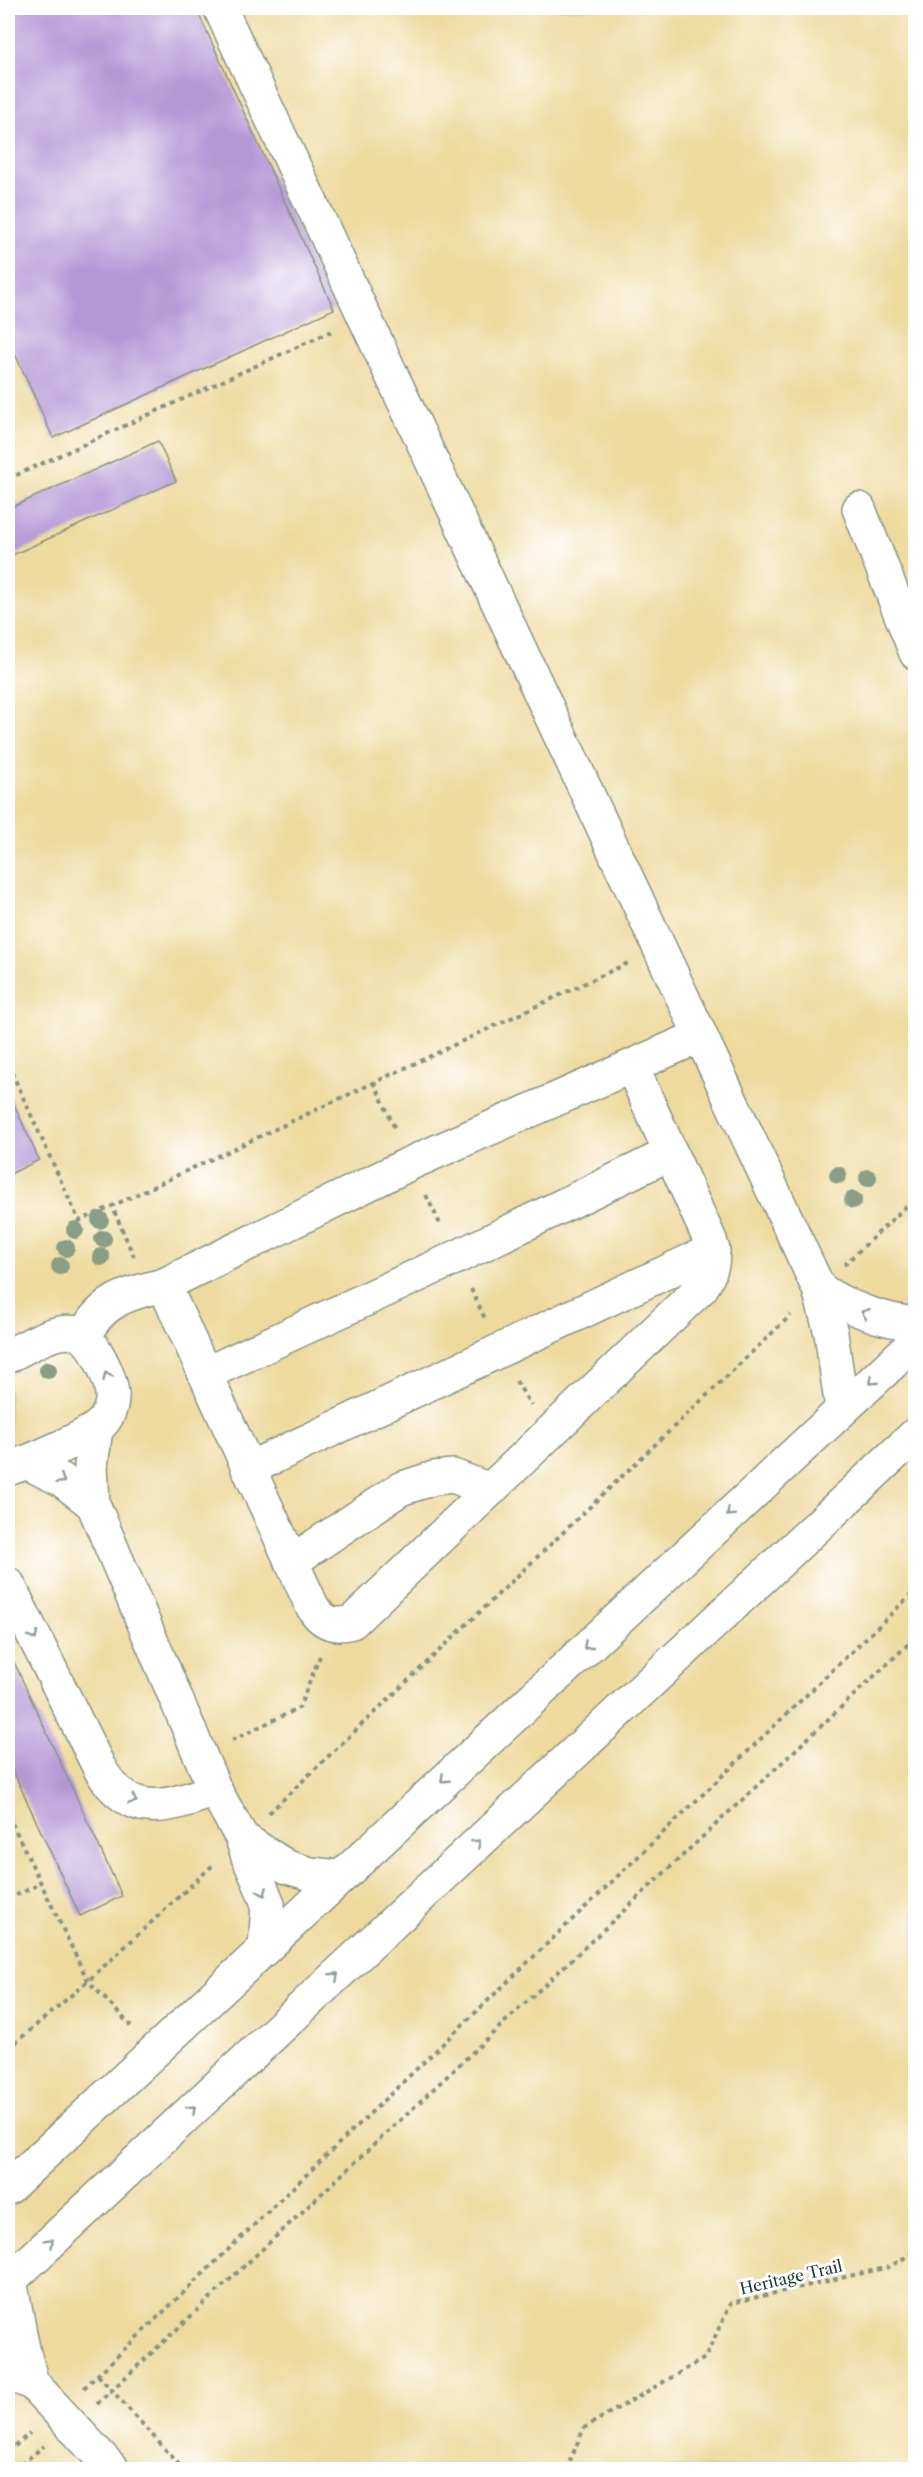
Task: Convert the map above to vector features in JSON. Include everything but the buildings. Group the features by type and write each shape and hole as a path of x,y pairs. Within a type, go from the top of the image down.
{"main road":[{"path":"220,8 658,949 819,1289 831,1334 842,1409"},
{"path":"859,509 915,653"},
{"path":"84,1336 90,1323 101,1310 124,1296 164,1286 411,1163 700,1036"},
{"path":"164,1286 317,1615 333,1625 352,1622 702,1287 710,1275 713,1250 632,1067"},
{"path":"205,1374 671,1154"},
{"path":"248,1468 713,1250"},
{"path":"819,1289 848,1307 889,1321 915,1324"},
{"path":"8,1356 55,1334 66,1332 84,1336 94,1349 111,1386 112,1395 109,1414 96,1429 17,1465"},
{"path":"8,2188 915,1341"},
{"path":"96,1429 91,1466 93,1504 199,1755 215,1790 242,1838 268,1904 265,1948"},
{"path":"113,2469 65,2417 20,2378 23,2349 9,2281 915,1434"},
{"path":"17,1465 62,1480 93,1504"},
{"path":"291,1562 400,1489 417,1482 453,1476 490,1490"},
{"path":"8,1584 100,1768 108,1782 119,1794 132,1802 163,1807 215,1790"},
{"path":"242,1838 286,1867 311,1874 339,1877"}],"path":[{"path":"8,479 364,316"},
{"path":"8,1064 79,1221 658,949"},
{"path":"8,2049 88,1981 242,1838 915,1197"},
{"path":"112,1206 136,1263 114,1272 124,1296"},
{"path":"14,2469 65,2417 98,2374 915,1590"},
{"path":"199,1755 299,1708 333,1625"},
{"path":"8,2452 112,2391 915,1637"},
{"path":"8,1815 88,1981 154,2050"},
{"path":"8,1899 40,1884"},
{"name":"Heritage Trail","path":"566,2469 584,2428 705,2358 732,2302 889,2267 915,2251"},
{"path":"98,2374 184,2469"}],"sand":[{"path":"8,8 915,8 915,2469 8,2469"}]}
